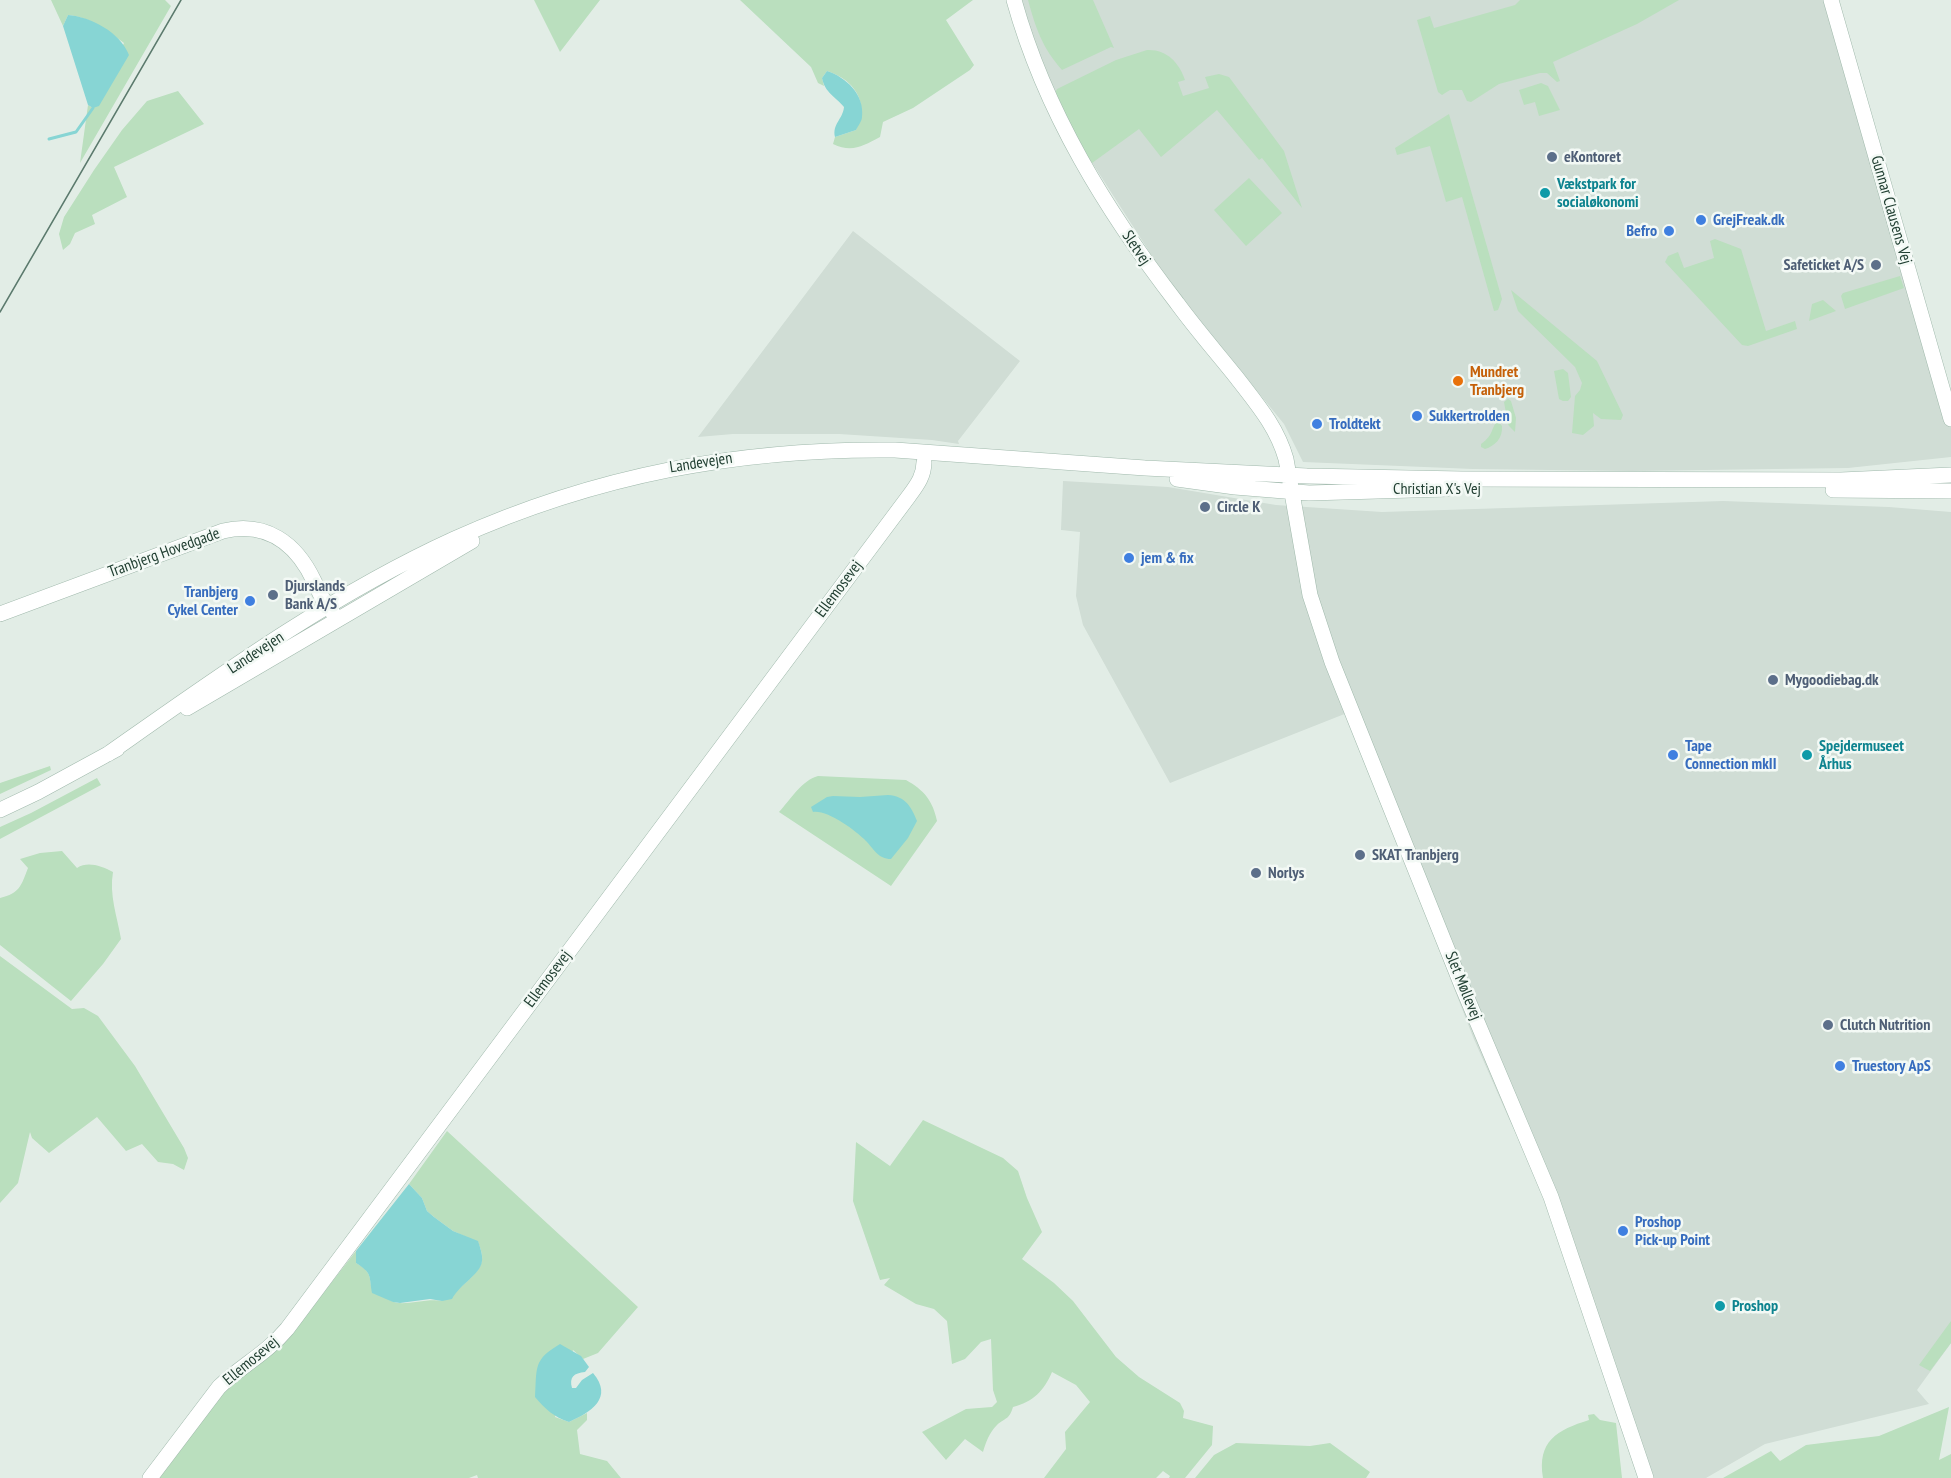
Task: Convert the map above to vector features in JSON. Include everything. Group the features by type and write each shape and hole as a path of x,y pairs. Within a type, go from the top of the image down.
{"street":[{"name":"Sletvej","path":"1014,0 1038,70 1076,151 1117,219 1149,266 1264,413 1280,439 1292,492"},
{"name":"Gunnar Clausens Vej","path":"1831,0 1951,419"},
{"name":"Landevejen","path":"108,754 198,690 330,605 454,539 541,505 599,486 670,468 735,457 794,453 925,458"},
{"name":"Christian X's Vej","path":"925,458 1289,476 1841,480 1951,475"},
{"name":"Christian X's Vej","path":"925,458 1161,477 1292,492 1418,489 1951,491"},
{"name":"Ellemosevej","path":"150,1478 219,1387 230,1376 274,1345 287,1329 909,496 921,479 925,458"},
{"path":"1842,490 1951,483"},
{"name":"Slet Møllevej","path":"1292,492 1310,595 1332,662 1462,986 1551,1197 1646,1478"},
{"name":"Landevejen","path":"0,810 108,754 459,548 541,505"},
{"name":"Tranbjerg Hovedgade","path":"0,614 223,531 242,528 267,532 287,543 300,557 314,579 327,592 330,605 338,618"}],"shaded area":[{"path":"1021,0 1831,0 1951,419 1951,457 1848,468 1631,471 1473,469 1303,462 1284,424 1172,287 1082,147 1060,104 1031,33"},
{"path":"853,231 1020,361 958,441 959,444 839,434 733,434 698,437"},
{"path":"1063,481 1168,487 1276,505 1382,512 1723,501 1889,507 1951,512 1951,1343 1917,1390 1929,1404 1765,1444 1706,1478 1641,1478 1544,1191 1473,1037 1347,713 1170,783 1083,625 1076,596 1080,532 1061,530"}],"green space":[{"path":"51,0 165,0 171,6 80,163 88,105 93,108 124,43 84,18 68,15 63,26"},
{"path":"534,0 600,0 560,52"},
{"path":"740,0 973,0 946,20 974,65 913,108 883,122 880,137 857,147 840,147 833,144 835,137 856,130 860,118 861,108 857,93 844,79 827,71 822,78 824,86 818,83 811,67"},
{"path":"1028,0 1093,0 1114,48 1111,47 1062,70 1040,37"},
{"path":"1520,0 1679,0 1637,24 1553,62 1560,81 1557,82 1547,73 1540,73 1499,84 1471,102 1467,101 1462,90 1450,90 1442,95 1438,92 1417,20 1430,16 1434,28 1515,5"},
{"path":"1147,50 1166,54 1175,62 1185,80 1178,82 1183,96 1209,88 1205,77 1219,74 1229,77 1284,151 1302,208 1262,158 1259,160 1217,110 1161,157 1139,129 1092,163 1055,93 1057,89 1116,60"},
{"path":"1541,83 1548,86 1560,110 1539,116 1535,102 1524,105 1519,90"},
{"path":"178,91 204,124 114,167 127,197 92,215 95,224 75,233 70,244 63,250 59,234 64,217 122,130 147,101"},
{"path":"1449,114 1502,299 1498,310 1494,311 1462,197 1446,202 1430,146 1397,155 1395,148"},
{"path":"1249,178 1282,213 1246,246 1214,210"},
{"path":"1715,239 1741,249 1766,331 1795,321 1797,329 1748,346 1742,345 1665,262 1668,256 1678,252 1684,268 1714,258 1710,241"},
{"path":"1900,276 1904,288 1845,309 1841,296 1843,293"},
{"path":"1511,290 1597,361 1623,415 1621,420 1601,419 1593,413 1594,426 1583,435 1572,433 1575,396 1582,383 1575,367 1518,311"},
{"path":"1823,300 1836,311 1809,321 1812,304"},
{"path":"1563,369 1568,373 1571,397 1568,401 1559,399 1554,371"},
{"path":"1508,399 1511,401 1516,418 1515,432 1505,418 1504,402"},
{"path":"1498,421 1502,426 1500,438 1489,448 1481,447 1481,444"},
{"path":"50,766 51,770 0,794 0,783"},
{"path":"818,776 906,780 923,792 930,802 937,821 891,886 779,812 802,786"},
{"path":"97,778 101,785 0,839 0,827"},
{"path":"62,851 77,868 90,865 99,866 113,872 113,897 121,939 71,1001 0,945 0,898 12,894 21,884 28,868 20,859 40,853"},
{"path":"0,956 72,1009 84,1008 98,1016 135,1066 184,1148 188,1158 184,1170 173,1164 158,1162 142,1144 126,1151 97,1117 49,1153 32,1138 30,1132 18,1183 0,1203"},
{"path":"923,1120 1003,1158 1018,1171 1042,1232 1022,1259 1054,1283 1073,1301 1116,1357 1139,1377 1180,1403 1184,1411 1183,1418 1213,1426 1212,1445 1185,1478 1169,1478 1170,1476 1163,1471 1156,1478 1044,1478 1066,1449 1065,1432 1090,1402 1076,1385 1052,1372 1037,1395 1013,1407 1009,1416 994,1428 983,1452 965,1439 946,1460 922,1432 966,1409 992,1407 997,1402 993,1390 991,1339 981,1342 965,1359 952,1364 947,1321 934,1309 916,1304 884,1285 890,1278 880,1280 853,1201 856,1142 890,1166"},
{"path":"447,1131 638,1307 598,1353 583,1359 573,1350 555,1417 569,1422 587,1413 587,1420 577,1430 580,1454 607,1461 621,1478 478,1478 477,1475 469,1478 157,1478 209,1407 236,1379 286,1341 356,1251 356,1263 367,1272 371,1286 388,1299 399,1303 442,1301 466,1283 477,1271 482,1258 478,1242 453,1231 434,1217 427,1211 422,1198 409,1184"},
{"path":"1951,1321 1951,1343 1930,1371 1919,1365"},
{"path":"1949,1407 1939,1460 1951,1454 1951,1478 1723,1478 1771,1451 1780,1461 1806,1445 1879,1436"},
{"path":"1594,1414 1600,1420 1616,1423 1622,1478 1543,1478 1542,1465 1546,1446 1559,1433 1589,1420 1588,1415"},
{"path":"1236,1443 1310,1446 1330,1443 1370,1472 1366,1478 1195,1478 1214,1455"}],"water":[{"path":"68,15 95,22 104,27 119,39 129,55 99,106 93,108 88,105 63,26"},
{"path":"827,71 841,78 853,88 862,109 862,119 856,130 835,137 834,132 844,107 823,83 822,78"},
{"path":"888,795 899,797 907,803 917,821 908,838 891,859 879,855 848,826 826,814 813,812 811,807 833,796"},
{"path":"409,1184 422,1198 427,1211 434,1217 453,1231 478,1241 482,1256 481,1266 452,1299 393,1302 372,1293 369,1275 356,1263 356,1251"},
{"path":"560,1344 581,1356 589,1367 585,1372 573,1376 572,1388 576,1388 582,1380 593,1373 601,1390 600,1397 592,1409 569,1422 550,1412 535,1397 538,1365 545,1355"}],"waterway":[{"path":"49,139 76,132 93,108"}],"tram line":[{"path":"0,312 181,0"}],"place":[{"name":"eKontoret","path":"1552,157"},
{"name":"Vækstpark for socialøkonomi","path":"1545,193"},
{"name":"GrejFreak.dk","path":"1701,220"},
{"name":"Befro","path":"1669,231"},
{"name":"Safeticket A/S","path":"1876,265"},
{"name":"Mundret Tranbjerg","path":"1458,381"},
{"name":"Sukkertrolden","path":"1417,416"},
{"name":"Troldtekt","path":"1317,424"},
{"name":"Circle K","path":"1205,507"},
{"name":"jem & fix","path":"1129,558"},
{"name":"Djurslands Bank A/S","path":"273,595"},
{"name":"Tranbjerg Cykel Center","path":"250,601"},
{"name":"Mygoodiebag.dk","path":"1773,680"},
{"name":"Tape Connection mkII","path":"1673,755"},
{"name":"Spejdermuseet Århus","path":"1807,755"},
{"name":"SKAT Tranbjerg","path":"1360,855"},
{"name":"Norlys","path":"1256,873"},
{"name":"Clutch Nutrition","path":"1828,1025"},
{"name":"Truestory ApS","path":"1840,1066"},
{"name":"Proshop Pick-up Point","path":"1623,1231"},
{"name":"Proshop","path":"1720,1306"}]}
